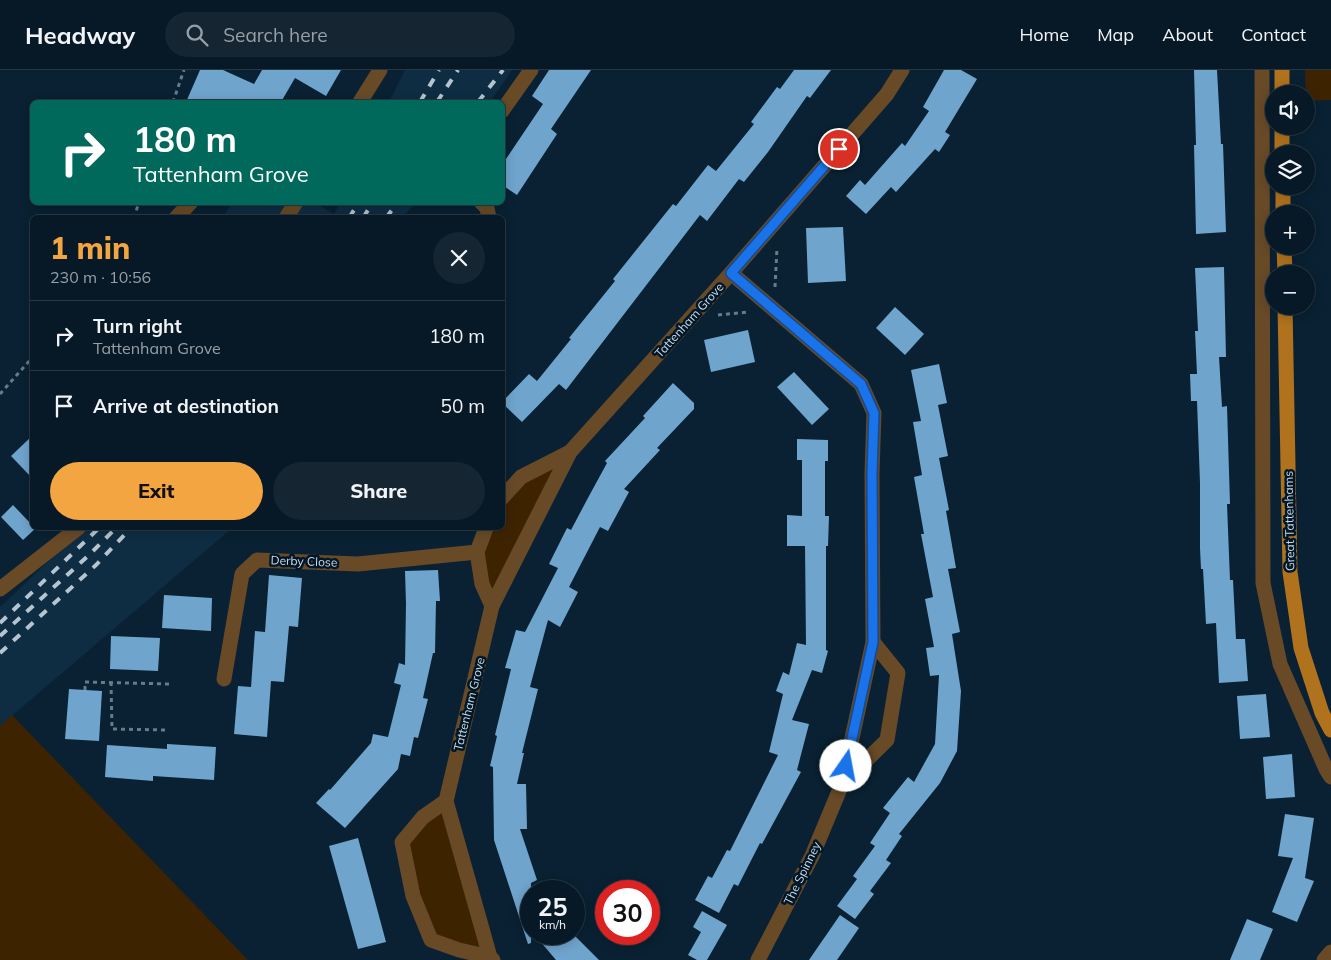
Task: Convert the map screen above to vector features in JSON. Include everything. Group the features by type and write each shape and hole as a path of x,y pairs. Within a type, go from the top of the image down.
{"main road":[{"path":"1282,70 1282,85"},
{"name":"Great Tattenhams","path":"1285,315 1290,572 1302,648 1322,713 1331,730"}],"street":[{"path":"361,100 380,70"},
{"path":"505,107 531,70"},
{"name":"Tattenham Grove","path":"446,801 423,817 402,842 413,896 431,940 458,950 491,958 446,801 492,606 570,452 731,273 887,94 902,70"},
{"path":"1262,70 1263,583 1280,664 1331,777"},
{"path":"179,215 188,205"},
{"name":"The Spinney","path":"731,273 861,384 874,413 872,473 873,642 842,784 812,856 758,960"},
{"name":"Tattenham Grove","path":"505,495 521,477 570,452"},
{"path":"0,589 75,530"},
{"path":"485,530 477,552 482,584 492,606"},
{"name":"Derby Close","path":"224,679 242,574 257,560 358,564 477,552"},
{"name":"The Spinney","path":"842,784 887,740 898,673 873,642"},
{"path":"1324,960 1331,952"}],"path":[{"path":"174,100 184,70"},
{"path":"690,319 773,308 779,218"},
{"path":"0,394 30,360"},
{"path":"84,690 85,682 170,684"},
{"path":"112,682 112,729 165,730"}],"shaded area":[{"path":"405,70 512,70 491,100 390,100"},
{"path":"1305,70 1331,70 1331,100 1315,101 1315,85 1305,85"},
{"path":"231,205 318,205 334,214 339,205 413,205 405,215 224,215"},
{"path":"570,452 492,606 482,584 486,530 505,530 505,497"},
{"path":"82,530 230,530 0,726 0,607"},
{"path":"12,715 248,960 0,960 0,726"},
{"path":"446,801 490,957 431,940 402,842"}],"building":[{"path":"200,70 223,70 254,84 262,70 341,70 326,96 295,78 282,100 187,100"},
{"path":"549,70 591,70 551,129 557,134 517,195 505,187 505,161 543,104 532,96"},
{"path":"794,70 831,70 810,98 807,96 768,152 744,182 739,179 707,221 700,215 566,390 559,384 522,422 505,406 505,399 529,374 537,381 615,281 613,279 673,204 676,206 708,165 716,171 754,124 751,122 777,87 780,89"},
{"path":"944,70 961,70 977,79 945,132 950,135 939,152 935,149 896,192 891,187 866,214 846,196 860,180 865,185 902,143 905,146 929,111 923,107"},
{"path":"1194,70 1217,70 1221,144 1223,144 1226,232 1196,234"},
{"path":"843,227 846,281 808,283 806,228"},
{"path":"1224,267 1226,357 1219,357 1222,407 1227,406 1230,504 1227,504 1230,580 1233,580 1236,639 1245,639 1248,681 1219,683 1216,623 1206,624 1200,548 1197,401 1191,401 1190,374 1197,374 1195,331 1198,331 1195,268"},
{"path":"895,307 924,334 905,355 876,328"},
{"path":"748,330 755,362 711,372 704,340"},
{"path":"939,364 947,403 938,405 948,456 939,458 949,510 946,511 956,568 948,569 960,632 952,634 961,691 957,751 940,783 899,834 902,836 886,860 891,863 870,891 874,894 855,919 837,906 857,879 853,876 875,846 870,843 890,813 883,808 908,777 914,782 935,744 939,675 930,676 926,648 934,647 925,599 933,597 921,534 924,534 914,477 922,475 913,422 921,421 911,370"},
{"path":"794,372 829,409 812,425 777,387"},
{"path":"673,383 694,403 694,409 657,448 660,450 624,489 629,492 608,531 600,527 569,587 578,592 560,627 548,620 530,687 538,689 522,753 524,753 517,784 526,784 527,829 520,829 537,880 520,880 520,920 494,840 493,767 490,766 497,736 495,735 511,669 505,668 516,630 525,632 558,568 549,564 567,528 571,530 607,463 605,461 645,418 643,416"},
{"path":"30,438 30,476 11,456"},
{"path":"797,439 828,440 828,461 825,461 825,516 829,516 828,546 826,546 826,650 828,651 822,673 812,670 792,720 809,724 797,770 801,772 762,844 760,843 738,886 734,884 719,913 695,900 708,876 712,878 727,850 730,851 778,755 769,752 783,694 776,691 783,672 789,675 797,643 806,645 805,546 787,546 787,515 802,516 802,460 797,460"},
{"path":"13,505 30,523 30,530 34,530 23,540 1,517"},
{"path":"438,570 440,601 436,601 435,653 433,653 423,698 428,699 418,738 414,737 410,756 401,754 398,769 345,828 316,803 330,790 371,743 373,734 388,737 401,685 394,683 399,663 405,665 405,571"},
{"path":"269,575 302,578 298,627 289,626 284,682 271,681 267,737 234,734 238,686 251,687 255,631 265,632"},
{"path":"164,595 212,598 211,631 162,628"},
{"path":"111,636 160,638 158,671 110,669"},
{"path":"69,689 102,691 99,741 65,739"},
{"path":"1266,694 1270,737 1240,739 1237,696"},
{"path":"167,744 216,747 214,780 153,776 153,781 105,777 107,745 167,749"},
{"path":"1292,754 1295,797 1266,799 1263,757"},
{"path":"1285,814 1314,818 1305,878 1314,881 1297,922 1272,912 1293,858 1278,856"},
{"path":"358,838 386,942 358,949 329,846"},
{"path":"702,911 727,925 707,960 697,960 688,955 701,932 693,927"},
{"path":"840,915 859,928 837,960 809,960"},
{"path":"1247,919 1273,929 1260,960 1230,960"},
{"path":"543,945 584,945 599,960 556,960"}],"railway":[{"path":"421,100 439,70"},
{"path":"438,100 458,70"},
{"path":"480,100 503,70"},
{"path":"351,215 357,205"},
{"path":"365,215 371,205"},
{"path":"388,215 396,205"},
{"path":"0,623 97,530"},
{"path":"0,636 114,530"},
{"path":"0,653 96,565 129,530"}],"route":[{"path":"839,149 731,273 861,384 874,413 872,473 873,642 846,766"}]}
